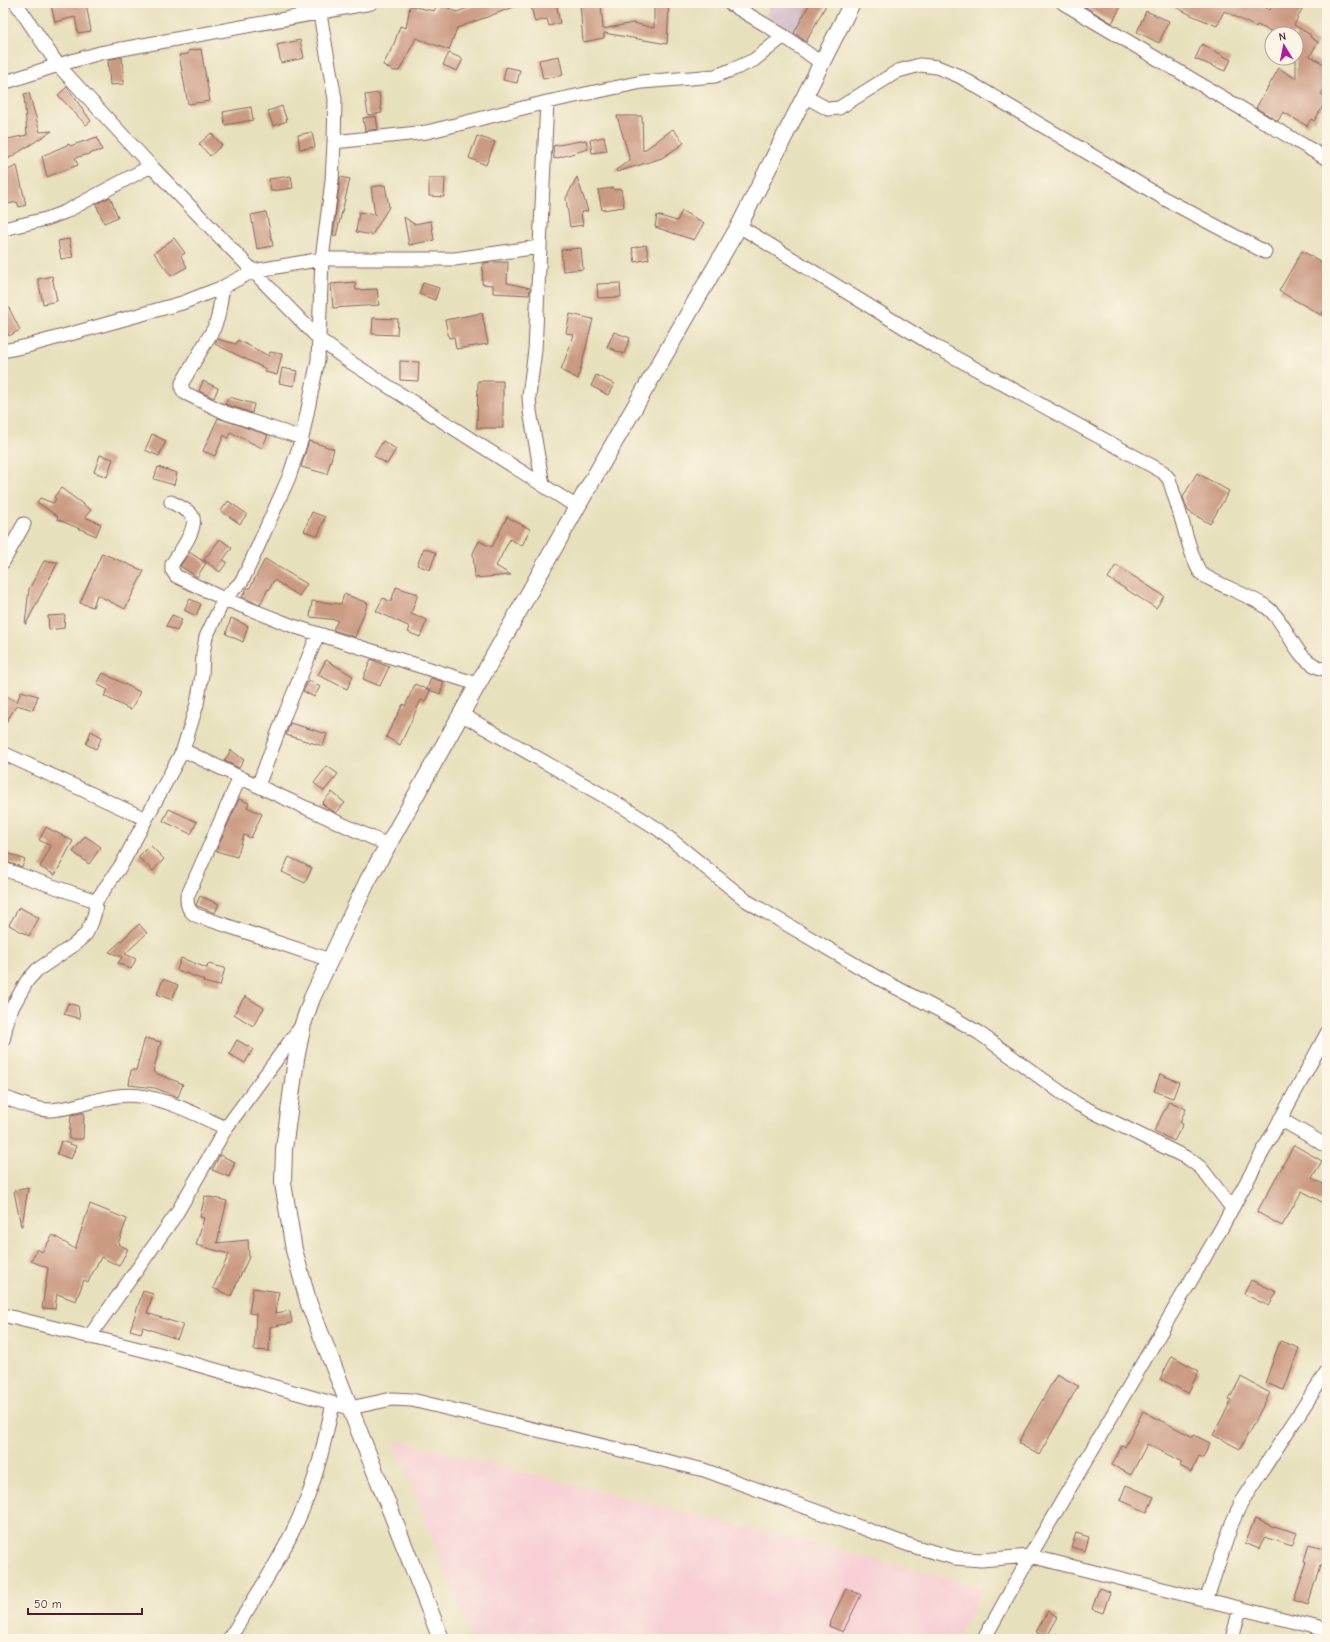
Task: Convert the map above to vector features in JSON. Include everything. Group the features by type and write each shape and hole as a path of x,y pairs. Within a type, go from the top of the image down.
{"street":[{"path":"16,3 58,65 150,166 318,339 347,360 577,507"},
{"path":"3,83 58,65 113,50 319,8 371,3"},
{"path":"729,3 784,36 821,63"},
{"path":"441,1639 309,1304 294,1250 283,1183 284,1149 288,1110 303,1024 312,998 368,880 577,507 740,226 852,3"},
{"path":"1063,3 1326,157"},
{"path":"3,1040 9,1013 22,988 37,970 74,945 86,934 92,922 96,901 122,864 183,750 197,704 206,638 224,599 242,581 289,477 302,438 318,360 322,259 332,181 334,142 335,99 319,8"},
{"path":"334,142 427,132 547,102 642,82 715,76 754,60 784,36"},
{"path":"804,96 828,109 839,108 853,101 898,71 920,65 937,67 959,76 1165,199 1265,252"},
{"path":"543,485 530,412 529,396 535,350 547,102"},
{"path":"3,229 46,219 65,212 150,166"},
{"path":"740,226 936,347 1163,472 1169,479 1193,557 1201,573 1255,599 1266,607 1278,620 1298,652 1308,662 1327,670"},
{"path":"3,351 27,346 182,303 223,287 253,271 322,259 455,259 539,247"},
{"path":"223,287 216,322 182,383 182,389 185,393 226,413 302,438"},
{"path":"170,502 190,513 194,519 194,527 172,564 172,570 176,576 224,599 318,634 477,684"},
{"path":"3,562 24,524"},
{"path":"258,786 285,714 318,634"},
{"path":"461,714 623,807 658,829 747,902 878,978 954,1018 979,1033 1077,1104 1189,1159 1201,1168 1232,1208"},
{"path":"183,750 388,845"},
{"path":"3,753 146,819"},
{"path":"240,777 187,897 189,911 195,915 330,960"},
{"path":"3,869 96,901"},
{"path":"89,1337 175,1216 226,1128 303,1024"},
{"path":"984,1639 1030,1556 1232,1208 1327,1033"},
{"path":"3,1097 34,1108 50,1110 115,1096 140,1095 169,1103 226,1128"},
{"path":"1280,1119 1327,1146"},
{"path":"3,1315 159,1354 350,1408 392,1399 412,1400 704,1470 909,1545 954,1558 981,1560 1030,1556 1327,1630"},
{"path":"1206,1601 1232,1523 1241,1503 1327,1371"},
{"path":"229,1639 290,1537 304,1505 319,1459 333,1404"},
{"path":"1232,1639 1240,1609"}],"shaded area":[{"path":"770,3 822,3 803,38 766,15"},
{"path":"394,1440 984,1587 956,1639 472,1639"}],"building":[{"path":"61,3 86,3 91,31 78,33 75,17 55,22 51,5"},
{"path":"438,3 457,12 481,3 522,4 457,28 449,50 416,38 399,71 394,71 383,65 394,44 400,26 406,28 410,6 434,11"},
{"path":"530,3 556,3 560,23 549,26 547,19 535,22"},
{"path":"580,3 601,3 603,29 633,23 654,28 654,3 669,3 667,44 604,33 604,38 583,42"},
{"path":"810,3 827,3 806,42 794,33"},
{"path":"1079,3 1123,3 1112,23"},
{"path":"1168,3 1256,3 1270,10 1272,3 1289,3 1302,9 1294,25 1296,26 1264,26 1264,28 1257,25 1256,27 1224,11 1217,26"},
{"path":"1146,11 1169,21 1159,43 1137,32"},
{"path":"1304,31 1318,42 1310,56 1327,66 1327,84 1321,94 1327,98 1327,100 1314,121 1311,119 1307,126 1283,112 1278,121 1256,108 1279,68 1296,79 1296,66 1304,66"},
{"path":"300,40 304,58 281,63 277,45"},
{"path":"1202,44 1231,60 1225,71 1195,59"},
{"path":"201,49 210,101 188,104 179,55 188,54 188,51"},
{"path":"449,53 463,59 457,71 443,65"},
{"path":"559,56 563,75 543,79 539,60"},
{"path":"122,57 124,84 110,85 108,60"},
{"path":"506,67 520,70 517,83 503,80"},
{"path":"67,87 91,121 86,125 58,95"},
{"path":"29,93 40,132 52,131 3,162 3,140 27,135 24,94"},
{"path":"379,93 382,113 368,115 365,95"},
{"path":"282,106 287,121 273,126 268,111"},
{"path":"251,107 253,120 225,125 223,112"},
{"path":"376,116 378,129 365,131 363,118"},
{"path":"617,116 642,116 643,151 673,129 684,143 662,158 617,172 616,170 630,160"},
{"path":"312,132 315,147 300,149 298,135"},
{"path":"211,133 222,145 210,156 199,144"},
{"path":"477,136 495,142 486,165 469,158"},
{"path":"97,137 102,150 75,158 78,165 47,177 42,156 69,144 70,146"},
{"path":"604,137 607,151 592,153 590,140"},
{"path":"586,140 588,149 554,159 553,146"},
{"path":"17,166 26,205 19,207 17,202 3,205 3,178 8,178 5,171"},
{"path":"291,176 293,188 271,191 269,179"},
{"path":"340,177 350,179 336,236 333,235"},
{"path":"577,177 588,211 581,212 583,225 570,227 566,198"},
{"path":"429,178 445,178 444,197 429,196"},
{"path":"385,185 389,207 372,235 356,232 359,212 375,215 371,187"},
{"path":"613,188 614,190 621,189 624,207 602,210 598,190"},
{"path":"110,197 118,217 104,223 96,204"},
{"path":"682,211 704,223 694,240 655,227 657,215 677,221"},
{"path":"266,212 273,246 257,249 251,215"},
{"path":"404,217 414,224 431,221 434,240 409,245"},
{"path":"174,238 185,253 181,256 187,267 171,276 154,253"},
{"path":"69,239 73,257 61,259 58,241"},
{"path":"646,245 649,259 635,262 632,248"},
{"path":"581,248 583,269 563,271 561,250"},
{"path":"1302,251 1327,265 1327,305 1321,315 1279,291"},
{"path":"508,262 507,283 530,288 529,295 493,293 493,285 482,284 483,263"},
{"path":"52,276 57,301 43,304 38,279"},
{"path":"355,282 356,290 377,289 379,305 333,308 331,284"},
{"path":"423,283 439,288 435,300 419,294"},
{"path":"620,283 621,297 598,298 597,284"},
{"path":"3,296 20,330 9,336 3,323"},
{"path":"482,313 488,344 456,349 454,337 449,338 445,320"},
{"path":"570,314 593,319 578,379 561,370 574,335 566,333"},
{"path":"373,318 398,319 397,335 372,334"},
{"path":"614,332 630,338 624,354 607,347"},
{"path":"217,339 236,344 238,340 269,356 270,352 282,354 277,375 265,372 266,369 215,344"},
{"path":"400,361 419,362 418,381 400,380"},
{"path":"282,368 297,371 294,386 279,383"},
{"path":"596,375 614,384 608,395 591,386"},
{"path":"203,381 218,388 214,398 199,391"},
{"path":"478,381 503,381 503,428 477,428"},
{"path":"229,397 254,404 252,413 225,404"},
{"path":"218,418 268,435 262,448 230,432 228,438 224,435 215,456 203,451"},
{"path":"152,434 166,441 159,456 145,450"},
{"path":"309,441 334,449 327,474 301,467"},
{"path":"383,441 396,449 387,464 374,456"},
{"path":"100,455 113,459 107,477 94,472"},
{"path":"158,467 177,473 174,485 154,479"},
{"path":"1197,473 1229,491 1210,524 1188,511 1183,497"},
{"path":"61,488 91,510 85,517 101,524 96,536 57,519 58,517 37,502 40,498 53,503 56,499 54,497"},
{"path":"228,501 247,514 240,524 221,511"},
{"path":"312,512 325,517 318,536 304,531"},
{"path":"507,517 530,529 522,546 510,539 496,566 511,575 475,578 473,553 479,541 492,547"},
{"path":"220,539 232,548 223,560 227,562 220,572 204,560"},
{"path":"424,548 436,553 430,570 417,565"},
{"path":"189,552 206,563 197,577 180,566"},
{"path":"102,553 144,571 125,609 97,595 93,607 80,603"},
{"path":"265,559 307,584 299,596 274,580 260,605 242,597 247,588 250,588"},
{"path":"44,561 58,562 25,624 29,589"},
{"path":"1116,565 1164,596 1156,608 1108,578"},
{"path":"396,587 418,594 411,614 427,620 420,637 408,632 410,627 376,611 383,598 391,602"},
{"path":"344,594 368,603 355,637 333,630 338,620 310,617 312,601 341,604"},
{"path":"190,599 201,604 196,616 184,610"},
{"path":"65,615 64,628 49,630 48,616"},
{"path":"172,615 182,619 177,631 166,626"},
{"path":"231,618 248,626 243,642 226,634"},
{"path":"371,659 389,667 380,686 363,679"},
{"path":"326,660 353,676 347,689 318,675"},
{"path":"103,673 140,692 131,710 104,696 108,690 97,684"},
{"path":"431,678 444,682 440,694 427,689"},
{"path":"309,680 320,687 314,697 303,691"},
{"path":"415,684 430,691 425,702 421,700 400,745 386,737 403,704 405,706"},
{"path":"21,691 38,696 33,710 17,705 3,727 3,694 17,702"},
{"path":"290,723 327,734 323,746 286,735"},
{"path":"91,731 102,737 96,749 86,744"},
{"path":"231,750 244,760 239,768 224,761"},
{"path":"327,766 338,774 324,791 314,783"},
{"path":"332,792 345,803 336,813 328,809 322,803"},
{"path":"239,799 249,803 247,807 262,814 251,838 244,835 237,857 216,851"},
{"path":"169,809 197,822 191,834 163,821"},
{"path":"46,827 73,841 55,875 40,867 51,846 39,840"},
{"path":"85,836 101,847 89,864 73,852"},
{"path":"150,845 164,859 153,871 138,857"},
{"path":"3,851 25,860 22,867 3,861"},
{"path":"289,857 312,868 305,883 282,872"},
{"path":"200,896 219,904 215,913 196,905"},
{"path":"19,907 39,918 29,936 9,925"},
{"path":"139,924 147,933 125,954 136,959 131,969 118,963 122,957 109,952"},
{"path":"181,958 207,968 208,964 225,968 220,986 203,982 204,980 177,970"},
{"path":"163,979 178,985 172,1000 157,994"},
{"path":"245,996 264,1008 253,1026 234,1014"},
{"path":"68,1003 78,1006 80,1019 64,1014"},
{"path":"145,1038 161,1042 153,1072 183,1084 178,1097 155,1088 129,1085 131,1070 136,1070"},
{"path":"237,1040 253,1049 245,1063 229,1054"},
{"path":"1160,1074 1179,1082 1173,1098 1154,1091"},
{"path":"1169,1101 1186,1109 1180,1122 1183,1124 1174,1141 1154,1131"},
{"path":"84,1113 83,1139 69,1139 71,1115"},
{"path":"61,1141 76,1146 71,1159 57,1154"},
{"path":"1294,1145 1322,1161 1312,1178 1327,1186 1327,1205 1302,1191 1282,1226 1257,1212"},
{"path":"220,1155 235,1162 229,1177 212,1170"},
{"path":"28,1188 22,1226 21,1226 14,1191"},
{"path":"205,1196 227,1201 217,1243 248,1240 249,1257 231,1296 213,1288 229,1254 196,1245 204,1218 200,1217"},
{"path":"90,1204 127,1219 118,1244 128,1249 119,1266 101,1257 88,1282 84,1280 76,1301 57,1294 55,1309 42,1308 48,1268 31,1261 37,1249 42,1252 53,1235 75,1249"},
{"path":"1251,1280 1277,1292 1269,1306 1244,1294"},
{"path":"253,1288 279,1292 275,1313 290,1311 292,1323 270,1327 269,1351 254,1350 256,1314 249,1313"},
{"path":"143,1291 153,1294 147,1313 183,1325 177,1339 143,1327 141,1333 130,1330"},
{"path":"1280,1341 1299,1348 1284,1390 1265,1383"},
{"path":"1172,1356 1199,1371 1188,1393 1160,1379"},
{"path":"1057,1374 1078,1386 1039,1455 1018,1443"},
{"path":"1241,1377 1270,1393 1240,1449 1213,1435 1231,1401 1229,1400"},
{"path":"1143,1411 1193,1437 1194,1435 1210,1443 1203,1458 1199,1456 1191,1472 1180,1466 1182,1462 1147,1444 1131,1475 1112,1465 1122,1445 1125,1447"},
{"path":"1126,1485 1154,1497 1147,1512 1120,1500"},
{"path":"1255,1519 1274,1527 1297,1533 1292,1546 1265,1537 1259,1549 1245,1543"},
{"path":"1076,1533 1089,1537 1085,1551 1071,1547"},
{"path":"1309,1544 1327,1549 1327,1567 1320,1565 1308,1605 1294,1600 1307,1562 1304,1561"},
{"path":"846,1588 861,1595 843,1632 829,1626"},
{"path":"1099,1588 1110,1592 1103,1613 1092,1609"},
{"path":"1048,1611 1058,1617 1046,1638 1036,1632"}]}
